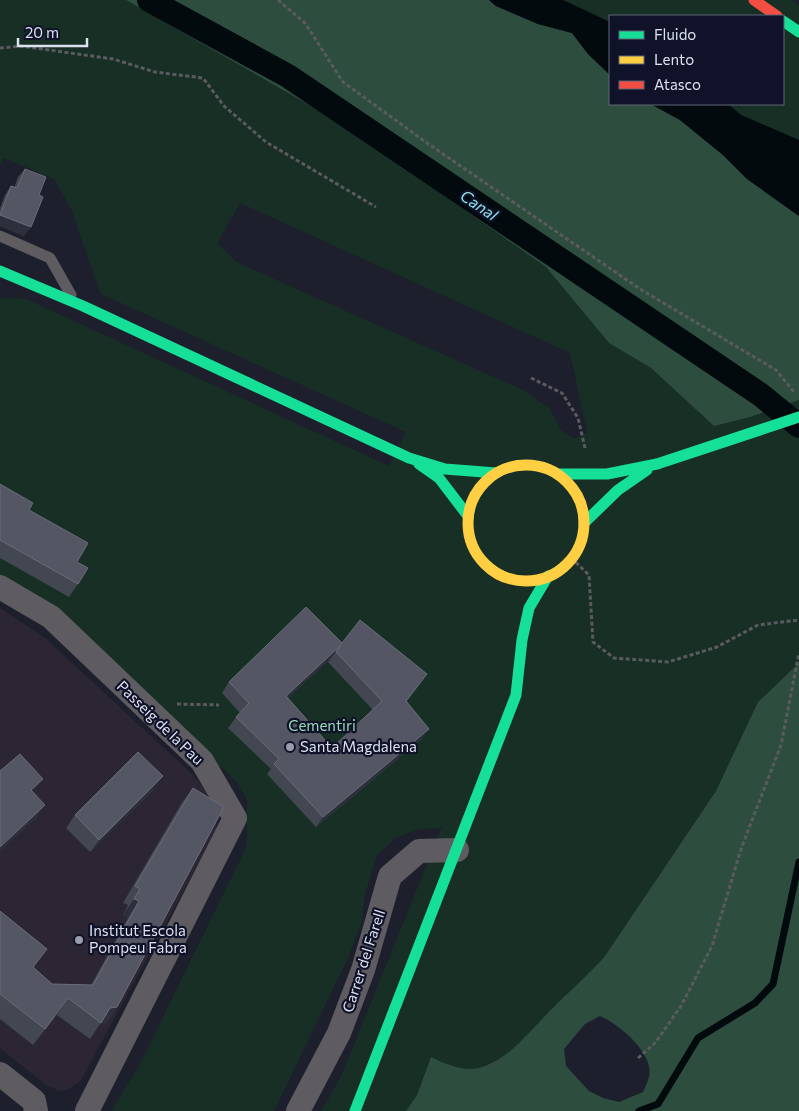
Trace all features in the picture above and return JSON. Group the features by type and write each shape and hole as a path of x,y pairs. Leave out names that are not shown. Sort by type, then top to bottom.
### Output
{"street":[{"path":"754,0 776,15"},
{"path":"784,22 799,32"},
{"path":"6,277 76,303 409,458 445,469 496,473"},
{"path":"557,474 607,474 657,464 799,418"},
{"path":"409,458 439,478 468,516"},
{"path":"584,523 618,490 657,464"},
{"path":"493,571 503,576 525,581 548,576 572,558 580,542 584,523 581,507 574,492 557,474 548,469 527,465 516,466 496,473 480,487 468,516 470,537 478,556 493,571 505,592"},
{"path":"355,1111 516,695 522,640 529,608 548,576"},
{"name":"Passeig de la Pau","path":"0,587 51,617 202,761 235,818 87,1111"},
{"path":"515,614 522,640"},
{"name":"Carrer del Farell","path":"298,1111 339,1033 363,970 390,876 419,851 457,850"},
{"path":"0,1074 34,1101 36,1111"}],"lane":[{"path":"0,236 50,258 76,303"}],"path":[{"path":"278,0 305,23 344,82 428,143 640,288 776,370 799,398"},
{"path":"0,48 21,46 113,59 155,72 203,78 224,106 266,142 376,207"},
{"path":"531,378 562,393 578,418 585,449 586,474"},
{"path":"572,558 589,575 593,642 614,658 668,662 717,647 758,625 799,620"},
{"path":"638,1058 655,1043 681,1006 712,946 741,850 781,745 799,653"},
{"path":"141,703 219,705"}],"shaded area":[{"path":"489,0 563,0 609,22 609,74 588,54 572,33 538,24 496,6"},
{"path":"653,105 729,105 741,115 799,140 799,216 747,179 723,155 680,120"},
{"name":"Institut Escola Pompeu Fabra","path":"0,608 45,638 190,772 213,798 217,817 216,831 81,1080 68,1090 60,1091 46,1085 0,1048"}],"green space":[{"path":"0,0 126,0 344,125 546,267 609,343 651,368 714,426 750,417 799,400 799,663 758,702 716,791 600,962 526,1037 493,1062 476,1069 469,1069 456,1067 431,1057 417,1095 406,1111 321,1111 341,1077 442,827 417,830 397,837 377,855 365,894 362,922 348,958 274,1111 111,1111 138,1068 247,846 247,799 236,781 60,615 0,580 0,298 26,299 389,466 406,432 101,294 71,209 54,179 4,158 0,164","holes":["240,203 570,353 587,433 574,439 561,430 549,408 523,390 236,262 217,243"]},
{"path":"126,0 489,0 496,6 538,24 572,33 588,54 609,74 609,105 652,105 680,120 723,155 747,179 799,216 799,400 750,417 714,426 651,368 609,343 546,267 344,125"},
{"path":"563,0 793,0 799,5 799,140 741,115 729,105 784,105 784,15 609,15 609,22"},
{"path":"799,663 799,1111 406,1111 417,1095 431,1057 456,1067 469,1069 476,1069 493,1063 512,1050 559,1001 593,970 605,956 716,791 758,702","holes":["600,1016 608,1020 634,1041 647,1059 649,1068 649,1079 643,1092 619,1102 603,1098 589,1091 566,1066 564,1049 585,1024"]}],"building":[{"path":"25,169 46,177 39,195 43,197 31,227 0,215 11,186 17,188"},
{"path":"0,484 33,503 29,510 88,543 77,562 88,568 78,584 0,540"},
{"name":"Cementiri","path":"306,607 342,643 360,620 427,674 406,701 429,729 323,817 274,764 279,759 236,717 249,703 229,682","holes":["341,645 336,652 382,701 332,748 286,696"]},
{"path":"138,752 163,776 99,840 75,815"},
{"path":"20,754 43,779 31,790 45,805 0,847 0,771"},
{"path":"193,788 224,807 117,1007 110,1008 101,1023 68,998 45,1029 0,994 0,911 47,949 33,967 52,984 93,985 139,901 134,899 140,889 135,886"}],"waterway":[{"name":"Canal","path":"149,0 288,76 761,395 799,426"},
{"path":"639,1111 658,1104 698,1038 755,1003 773,984 799,862"}],"traffic: fast":[{"path":"784,22 799,32"},
{"path":"0,271 83,306 409,458 445,469 496,473"},
{"path":"557,474 607,474 657,464 799,417"},
{"path":"419,464 439,478 468,516"},
{"path":"584,523 618,490 647,470"},
{"path":"355,1111 516,695 522,640 529,608 548,576"}],"traffic: slow":[{"path":"526,465 548,470 567,482 579,501 584,523 579,545 567,564 548,576 526,581 504,576 485,564 473,545 468,523 473,501 485,482 504,470 526,465"}],"traffic: jam":[{"path":"754,0 776,15"}],"place":[{"name":"Santa Magdalena","path":"290,747"},
{"name":"Institut Escola Pompeu Fabra","path":"79,940"}]}
